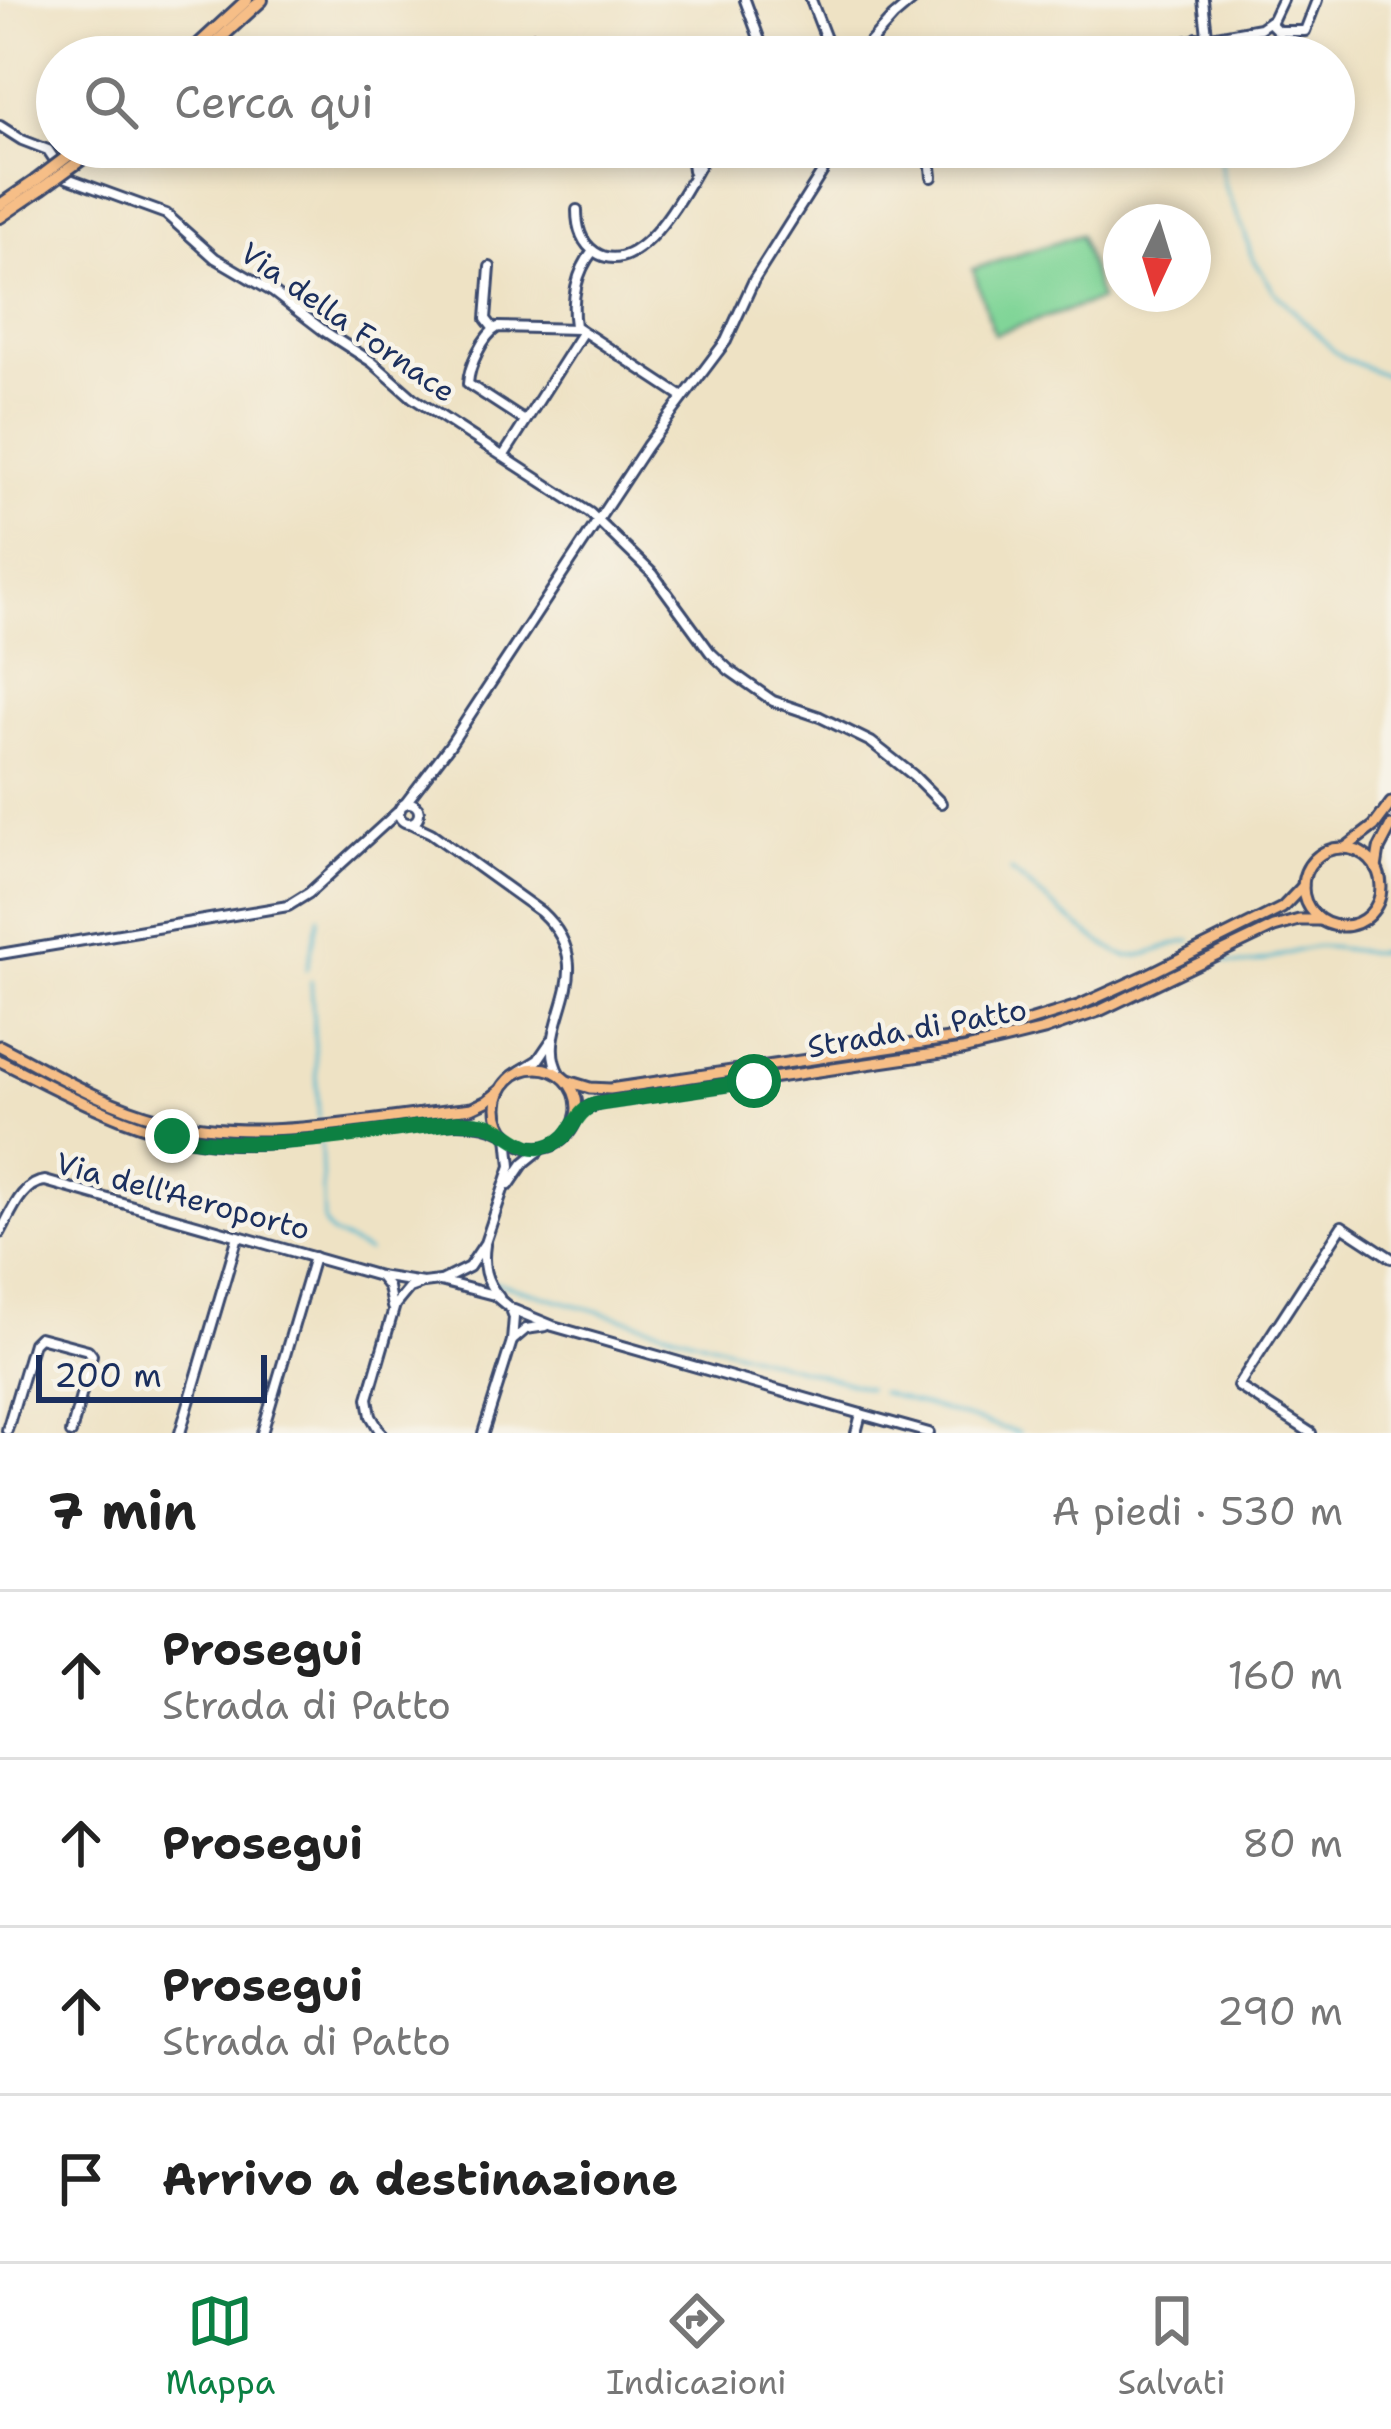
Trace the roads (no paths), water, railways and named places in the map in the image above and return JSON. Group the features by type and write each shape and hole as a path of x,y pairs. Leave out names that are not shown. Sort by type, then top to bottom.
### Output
{"highway":[{"path":"208,36 248,0"},
{"path":"223,36 262,0"},
{"path":"0,217 62,168"},
{"path":"0,205 38,185"}],"main road":[{"name":"Strada di Patto","path":"564,1078 590,1088 610,1089 962,1037 1078,1006 1282,908 1303,886 1316,858 1346,848 1374,826 1391,803"},
{"name":"Strada di Patto","path":"576,1117 601,1103 1004,1042 1099,1011 1274,926 1320,920 1349,926 1369,916 1380,896 1376,868 1391,826"},
{"path":"1346,848 1363,854 1376,868"},
{"path":"1303,886 1307,905 1320,920"},
{"path":"0,1046 138,1112 209,1129 293,1127 472,1108 488,1101 520,1071 537,1067 564,1078 577,1100 576,1117 567,1135 544,1148 525,1146 488,1125 458,1122 281,1142 193,1140 131,1123 0,1061"},
{"path":"501,1090 496,1109 507,1134"}],"street":[{"path":"745,0 758,36"},
{"path":"811,0 825,36"},
{"path":"876,36 913,0"},
{"path":"1202,0 1202,36 1260,28 1270,22 1282,0"},
{"path":"1270,22 1278,31 1305,31 1317,0"},
{"path":"0,126 36,144"},
{"path":"690,181 692,168"},
{"path":"578,210 580,233 593,251 618,257 661,227 698,168"},
{"path":"0,954 286,907 309,893 402,807 450,746 597,520 726,341 754,280 825,168"},
{"path":"931,168 932,177"},
{"name":"Via della Fornace","path":"67,178 166,214 215,258 273,292 372,362 413,398 597,520 653,574 710,652 729,670 773,701 871,742 940,803"},
{"path":"690,181 703,193"},
{"path":"593,251 578,276 573,318 580,331 682,398"},
{"path":"490,267 486,319 493,328"},
{"path":"493,328 580,331"},
{"path":"493,328 468,384 524,421"},
{"path":"504,455 580,331"},
{"path":"419,787 419,812"},
{"path":"402,807 412,804 430,833"},
{"path":"402,807 402,821 430,833 555,927 569,976 552,1055 564,1078"},
{"path":"410,823 419,812"},
{"path":"520,1071 538,1060 554,1035"},
{"path":"440,1281 469,1267 485,1243 511,1166 507,1134"},
{"path":"505,1191 524,1162 544,1148"},
{"name":"Via dell'Aeroporto","path":"0,1233 27,1187 45,1180 379,1276 440,1281 502,1299"},
{"path":"1311,1433 1238,1386 1342,1226 1391,1258"},
{"path":"180,1433 238,1236"},
{"path":"484,1433 515,1322 485,1273 485,1243"},
{"path":"262,1433 314,1257"},
{"path":"379,1276 390,1292 392,1314"},
{"path":"381,1433 368,1398 392,1314 403,1293 423,1282"},
{"path":"511,1309 553,1326 929,1433"},
{"path":"512,1341 532,1327 553,1326"},
{"path":"8,1430 39,1336 92,1355 71,1433"},
{"path":"856,1433 861,1414"}],"waterway":[{"path":"1221,168 1251,255 1274,291 1335,352 1391,378"},
{"path":"1011,871 1086,932 1126,956 1191,941"},
{"path":"307,969 319,916"},
{"path":"1223,960 1256,963 1315,947 1391,949"},
{"path":"311,981 319,1118"},
{"path":"321,1144 324,1223 332,1234 368,1252"},
{"path":"495,1282 868,1388"},
{"path":"880,1392 1019,1433"}]}
